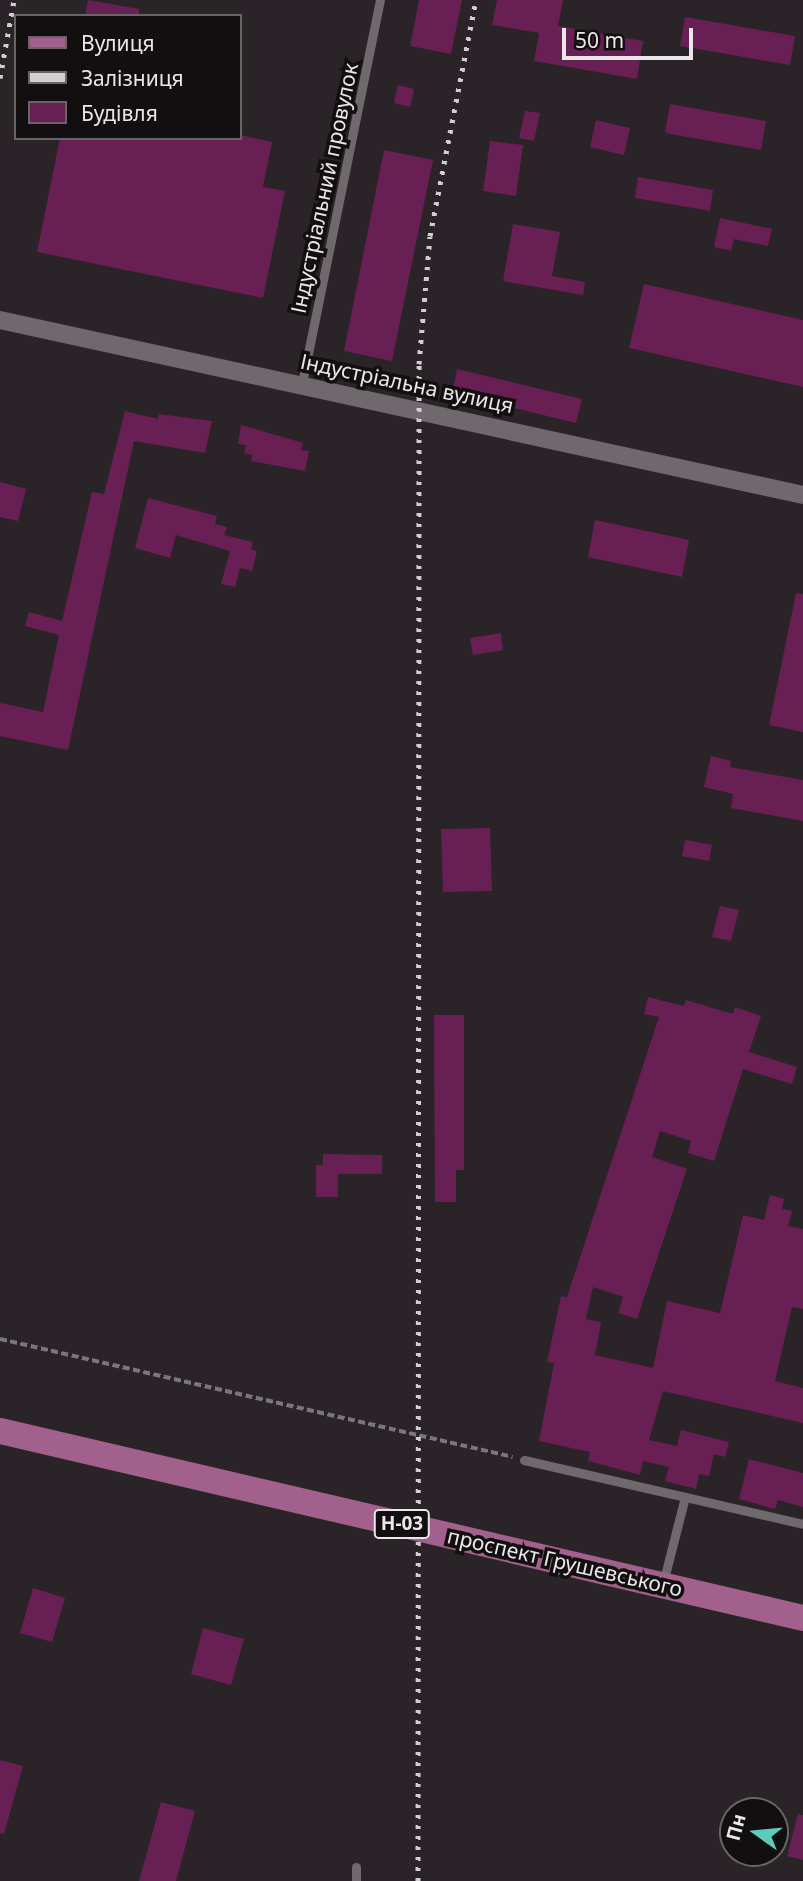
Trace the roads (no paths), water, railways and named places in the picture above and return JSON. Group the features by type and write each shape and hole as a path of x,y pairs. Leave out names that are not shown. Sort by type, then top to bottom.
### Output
{"main road":[{"name":"проспект Грушевського","path":"0,1431 803,1618"}],"street":[{"name":"Індустріальна вулиця","path":"0,320 302,383 803,495"}],"lane":[{"name":"Індустріальний провулок","path":"302,383 380,0"},
{"path":"524,1460 803,1524"},
{"path":"662,1585 685,1497"},
{"path":"356,1867 356,1881"}],"railway":[{"path":"0,78 14,0"},
{"path":"418,1881 419,364 430,236 476,0"}]}
